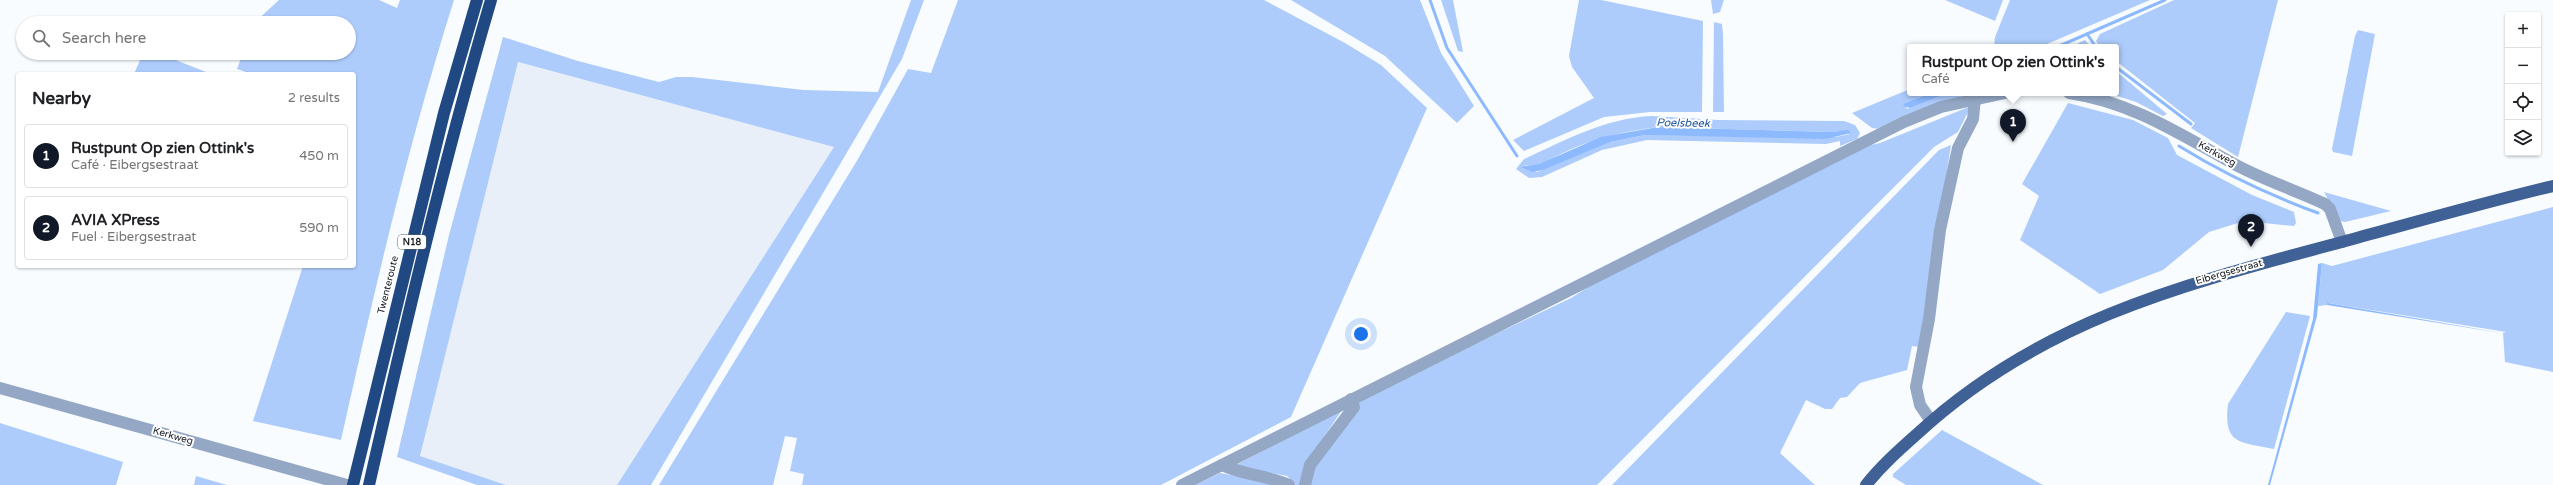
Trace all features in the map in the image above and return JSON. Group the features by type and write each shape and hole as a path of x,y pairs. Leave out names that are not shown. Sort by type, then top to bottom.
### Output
{"highway":[{"name":"Twenteroute","path":"353,485 440,128 476,0"},
{"name":"N18","path":"369,485 409,308 457,117 491,0"}],"main road":[{"name":"Eibergsestraat","path":"1866,485 1877,471 1931,421 2001,369 2085,323 2137,302 2196,282 2553,186"}],"street":[{"path":"1182,485 1904,122 1941,107 1987,96"},
{"name":"Kerkweg","path":"2083,96 2110,102 2146,115 2236,165 2325,204 2330,209 2342,242"},
{"path":"1931,421 1920,405 1916,387 1929,319 1940,230 1958,148 1973,119 1975,98"},
{"name":"Kerkweg","path":"0,388 347,485"},
{"path":"1305,485 1310,465 1354,407 1352,399"},
{"path":"1222,465 1232,470 1276,479 1289,485"}],"shaded area":[{"path":"279,0 379,0 397,8 400,0 454,0 437,54 407,164 379,274 341,440 253,421 302,268 356,268 356,72 246,72 237,69 240,60 356,60 356,16 262,16"},
{"path":"911,0 924,0 902,59 651,485 617,485 834,147 518,62 420,456 506,485 477,485 397,457 449,235 503,37 578,61 659,82 676,77 692,77 804,90 878,92"},
{"path":"958,0 1264,0 1345,43 1381,65 1427,108 1291,417 1161,485 802,485 804,474 790,471 797,438 785,436 773,485 659,485 858,159 908,69 931,73"},
{"path":"1291,0 1420,0 1441,53 1474,106 1457,123 1385,56"},
{"path":"1441,0 1453,0 1463,52 1458,51"},
{"path":"1579,0 1601,0 1703,21 1702,112 1650,112 1604,117 1524,151 1513,140 1594,98 1572,67 1569,56"},
{"path":"1711,0 1724,0 1720,12 1713,14"},
{"path":"1945,0 2003,0 1995,21"},
{"path":"2010,0 2150,0 2047,44 1994,44 1995,37"},
{"path":"2174,0 2278,0 2238,157 2191,128 2195,123 2119,63 2119,44 2098,44 2096,41 2100,34"},
{"path":"1714,22 1722,24 1724,112 1713,112"},
{"path":"2358,30 2375,34 2352,156 2333,152 2332,149 2355,36"},
{"path":"2085,40 2088,44 2076,44"},
{"path":"140,60 176,60 206,72 135,72"},
{"path":"517,62 834,147 617,485 506,485 420,456"},
{"path":"2119,74 2167,114 2163,116 2136,102 2117,96 2119,96"},
{"path":"1907,90 1907,96 1923,96 1905,103 1907,109 1941,96 1963,96 1880,129 1872,128 1852,113"},
{"path":"1923,96 1941,96 1910,108 1903,106 1905,103"},
{"path":"2068,103 2133,120 2168,138 2177,155 2252,195 2294,212 2296,223 2294,226 2254,222 2238,223 2209,232 2163,270 2100,294 2020,240 2039,196 2022,184"},
{"path":"1971,106 1958,132 1934,147 1597,485 1309,485 1314,469 1355,403 1368,395 1571,298 1603,278 1858,148 1880,143"},
{"path":"1652,116 1718,120 1844,121 1855,125 1860,133 1857,139 1840,146 1840,141 1826,144 1647,140 1602,150 1542,177 1529,178 1516,169 1524,159 1586,131 1602,125","holes":["1658,127 1831,132 1843,131 1850,134 1836,137 1645,135 1611,142 1537,172 1524,165 1529,166 1540,164 1576,147 1599,139 1622,133"]},
{"path":"1658,127 1831,132 1848,130 1851,133 1826,139 1645,135 1611,142 1543,170 1532,172 1521,167 1539,164 1601,137"},
{"path":"1951,145 1920,347 1912,346 1907,370 1860,383 1847,397 1840,398 1832,409 1825,409 1806,400 1780,453 1815,485 1612,485 1939,150"},
{"path":"2324,192 2391,211 2345,222 2340,221"},
{"path":"2553,207 2553,372 2505,362 2503,333 2506,332 2328,303 2327,291 2327,305 2318,306 2322,263 2332,266"},
{"path":"2322,263 2317,316 2270,485 2268,485 2313,319 2318,264"},
{"path":"2328,289 2328,303 2507,334 2327,305"},
{"path":"2286,312 2310,316 2274,449 2252,445 2236,439 2231,434 2228,427 2228,404"},
{"path":"1342,410 1305,465 1299,485 1296,485 1287,476 1234,466"},
{"path":"0,423 123,462 116,485 0,485"},
{"path":"1942,430 2043,485 1906,485 1893,477 1893,474"},
{"path":"1220,473 1276,483 1280,485 1195,485"},
{"path":"196,476 227,485 194,485"}],"waterway":[{"name":"Poelsbeek","path":"1430,0 1447,48 1517,156"},
{"name":"Poelsbeek","path":"2064,44 2165,0"},
{"path":"2087,34 2094,44"},
{"path":"2119,69 2191,124"},
{"path":"2179,146 2213,166 2247,183 2318,213"}],"place":[{"name":"Rustpunt Op zien Ottink's","path":"2013,142"},
{"name":"AVIA XPress","path":"2251,247"}]}
